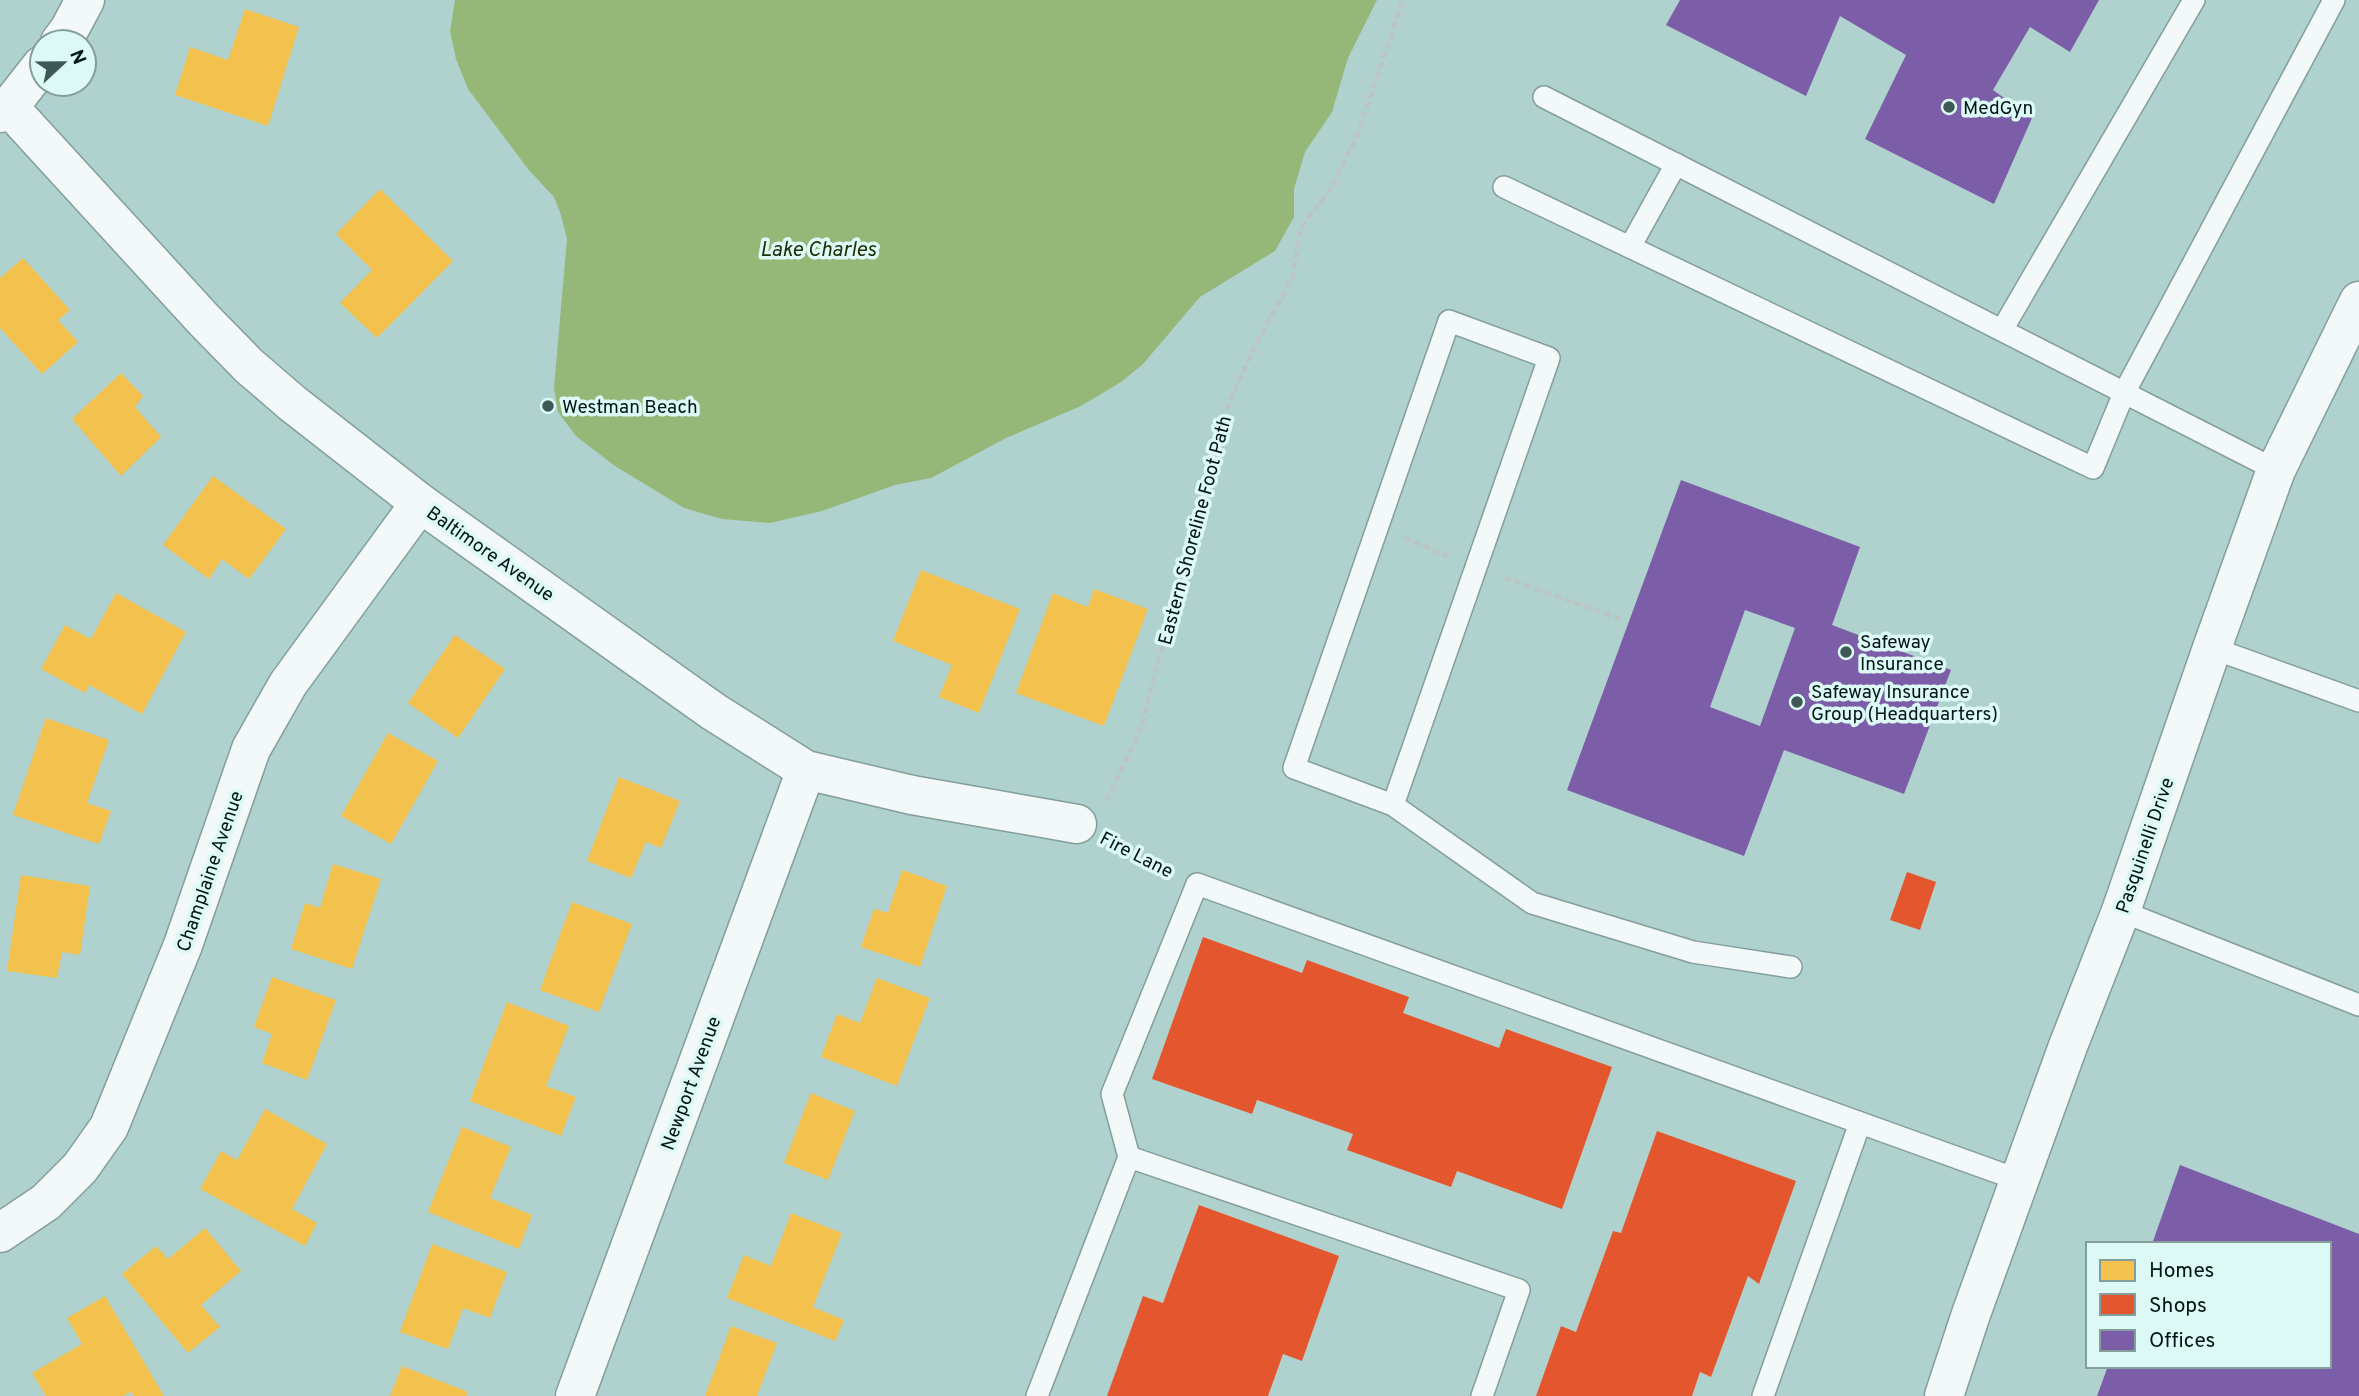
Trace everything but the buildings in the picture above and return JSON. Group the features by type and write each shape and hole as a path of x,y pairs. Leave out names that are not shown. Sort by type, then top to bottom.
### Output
{"street":[{"path":"70,28 85,0"},
{"path":"4,110 28,82"},
{"name":"Baltimore Avenue","path":"4,110 249,366 292,403 420,503 714,712 806,770 912,795 1077,824"},
{"name":"Pasquinelli Drive","path":"1944,1396 2019,1180 2121,911 2276,470 2359,301"},
{"name":"Champlaine Avenue","path":"0,1233 46,1202 80,1168 109,1127 183,945 251,749 288,684 420,503"},
{"name":"Newport Avenue","path":"575,1396 806,770"}],"lane":[{"path":"2002,330 2194,0"},
{"path":"1504,187 2093,468 2124,393 2334,0"},
{"path":"1544,97 2276,470"},
{"path":"1630,247 1676,164"},
{"path":"1393,805 1549,358 1450,321 1294,768 1393,805 1532,903 1693,953 1791,967"},
{"path":"2212,648 2359,701"},
{"path":"1037,1396 1129,1157 1112,1094 1197,884 2019,1180"},
{"path":"2121,911 2359,1005"},
{"path":"1763,1396 1860,1123"},
{"path":"1129,1157 1519,1290 1482,1396"}],"path":[{"name":"Eastern Shoreline Foot Path","path":"1077,824 1106,802 1142,726 1159,657 1181,589 1192,524 1219,425 1254,348 1292,279 1301,228 1331,188 1359,131 1403,0"},
{"name":"Fire Lane","path":"1077,824 1197,884"}],"water":[{"name":"Lake Charles","path":"455,0 1377,0 1348,58 1332,112 1305,152 1294,189 1294,217 1275,251 1200,297 1143,364 1121,382 1081,406 1006,438 931,478 895,485 822,511 770,523 722,519 684,508 615,466 576,436 558,412 554,388 567,239 561,215 554,197 528,169 468,89 456,59 450,31"}],"place":[{"name":"MedGyn","path":"1949,107"},
{"name":"Westman Beach","path":"548,406"},
{"name":"Safeway Insurance","path":"1846,652"},
{"name":"Safeway Insurance Group (Headquarters)","path":"1797,702"}]}
